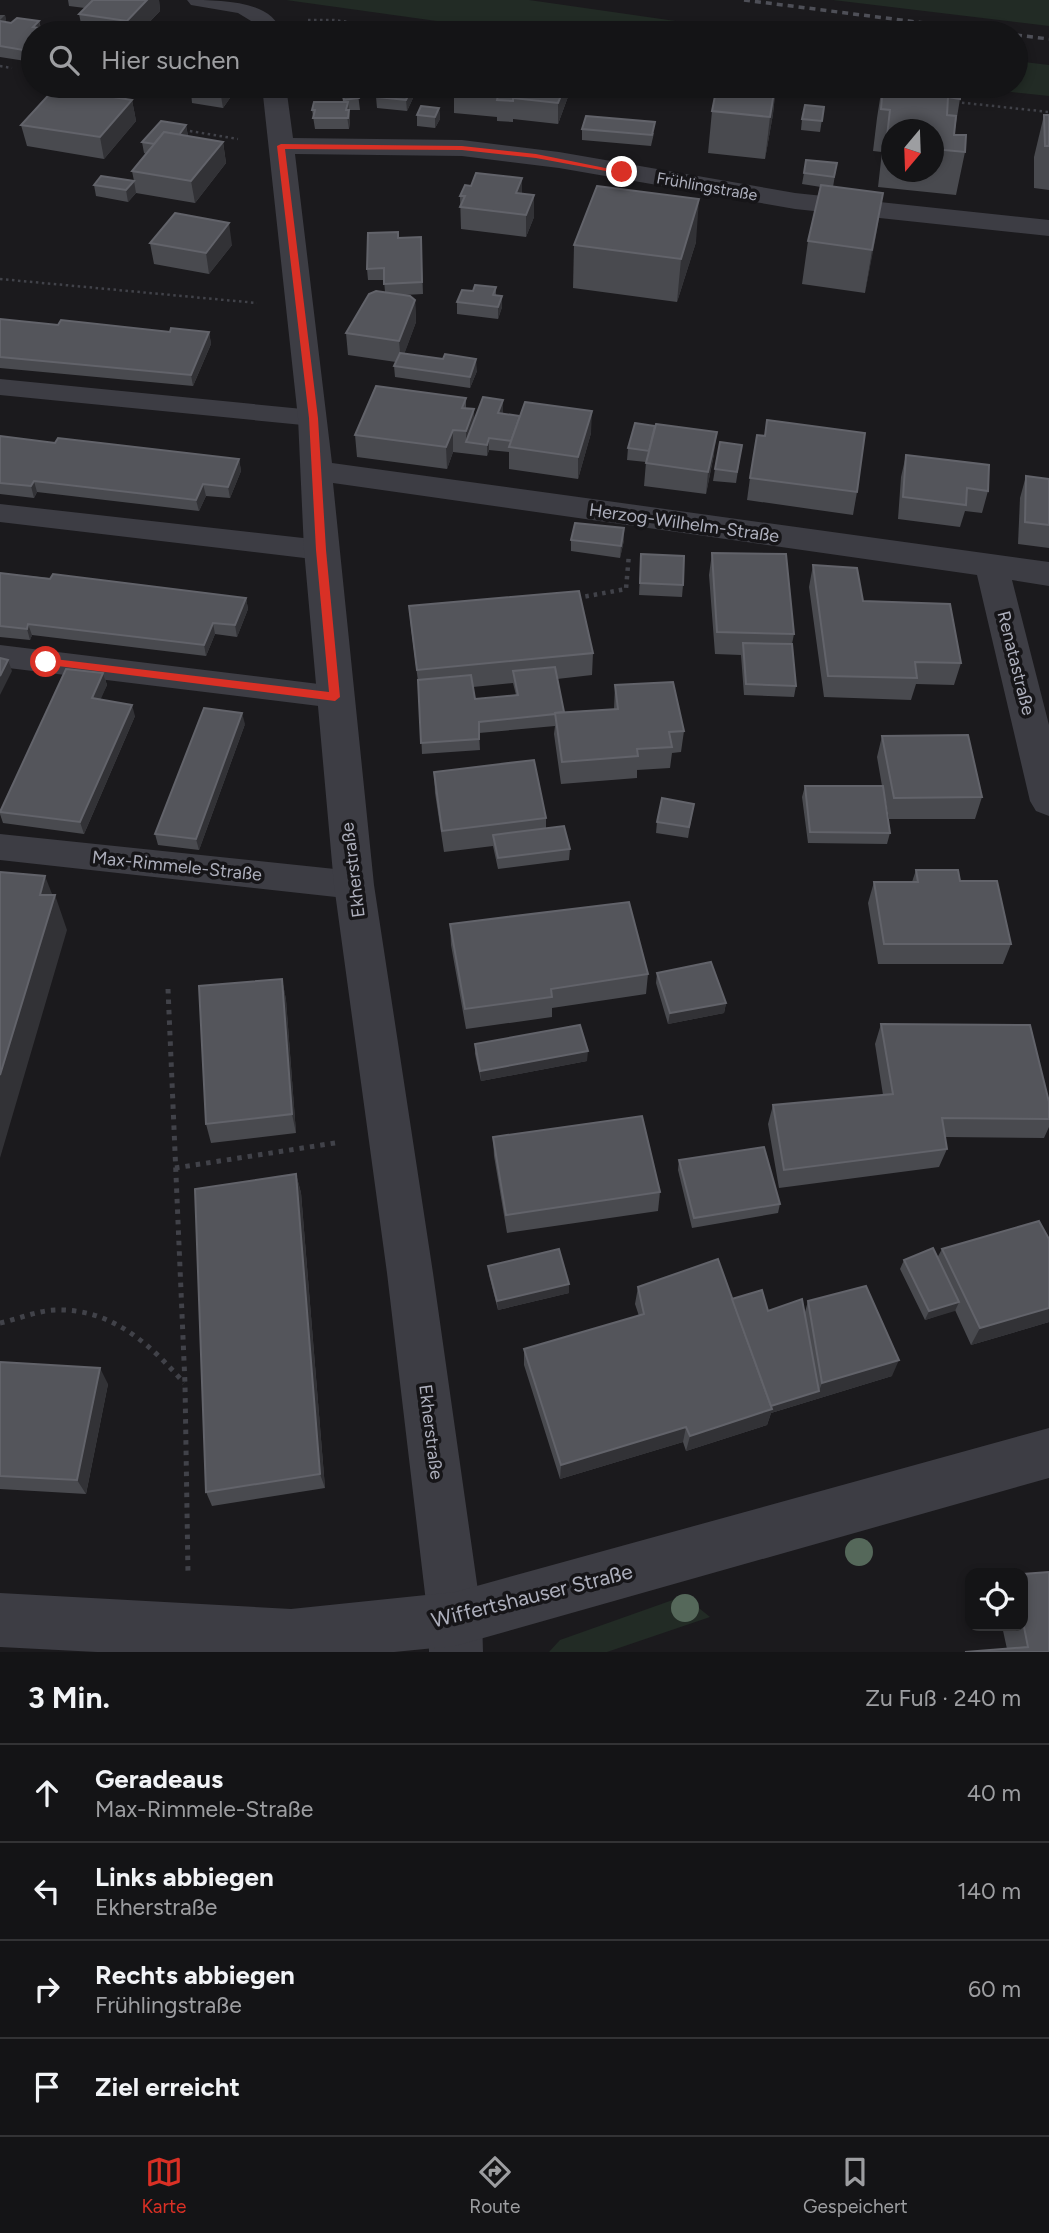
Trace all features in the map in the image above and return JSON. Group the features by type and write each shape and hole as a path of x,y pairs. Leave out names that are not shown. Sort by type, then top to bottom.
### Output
{"street":[{"path":"199,0 245,7 261,21"},
{"name":"Ekherstraße","path":"275,98 313,418 321,550 354,885 390,1134 455,1636"},
{"name":"Frühlingstraße","path":"281,146 462,148 559,160 795,201 1049,229"},
{"name":"Herzog-Wilhelm-Straße","path":"318,471 1049,574"},
{"name":"Renatastraße","path":"992,566 1049,801"},
{"name":"Wiffertshauser Straße","path":"0,1620 291,1636 455,1636 1049,1453"}],"lane":[{"path":"0,387 313,418"},
{"path":"0,513 321,550"},
{"path":"0,656 335,697"},
{"name":"Max-Rimmele-Straße","path":"0,847 354,885"}],"path":[{"path":"0,66 12,68"},
{"path":"953,101 1049,112"},
{"path":"173,128 281,146"},
{"path":"0,279 300,307"},
{"path":"566,600 626,589 633,516"},
{"path":"168,989 184,1384 190,1631"},
{"path":"176,1168 390,1134"},
{"path":"0,1323 58,1310 85,1313 113,1322 155,1348 184,1384"}],"shaded area":[{"path":"286,0 529,0 675,21 436,21"},
{"path":"833,0 1049,0 1049,26 1028,23 1028,21 1007,21"},
{"path":"1028,62 1049,65 1049,96 1028,94"},
{"path":"684,1596 710,1617 607,1652 549,1652 560,1640"}],"building":[{"path":"93,0 147,0 127,21 79,14"},
{"path":"17,18 39,21 21,21 21,50 0,46 0,21 11,23"},
{"path":"46,98 132,100 100,137 21,125"},
{"path":"498,98 513,98 513,101"},
{"path":"513,98 560,98 558,103"},
{"path":"715,98 773,98 770,117 712,111"},
{"path":"882,98 948,98 947,115 956,116 954,135 966,135 965,152 944,150 944,119 889,119 890,110 881,109"},
{"path":"314,102 348,102 348,118 313,118"},
{"path":"805,105 824,107 822,121 802,119"},
{"path":"421,106 439,108 435,117 417,115"},
{"path":"1044,115 1049,115 1049,146 1045,146"},
{"path":"586,116 655,122 652,135 582,129"},
{"path":"161,121 186,125 179,135 164,132 154,144 142,142"},
{"path":"164,132 223,142 191,181 132,171"},
{"path":"806,160 837,163 834,177 804,173"},
{"path":"476,173 522,178 516,193 534,195 526,215 460,207 465,196 460,196 465,185 471,186"},
{"path":"101,176 134,181 126,190 94,185"},
{"path":"821,185 883,193 872,250 808,241"},
{"path":"597,186 699,199 681,259 574,245"},
{"path":"175,213 229,223 206,253 150,243"},
{"path":"398,232 398,238 421,237 422,282 384,284 384,268 367,269 368,233"},
{"path":"475,285 496,287 493,295 502,296 498,307 457,302 462,290 473,291"},
{"path":"376,291 410,296 415,300 399,341 346,333 369,294"},
{"path":"0,319 58,325 61,320 170,332 171,328 209,332 191,375 0,357"},
{"path":"400,353 443,359 445,354 476,359 470,377 394,366"},
{"path":"376,386 466,398 462,408 474,409 466,431 453,430 446,447 355,435"},
{"path":"483,397 503,400 498,413 520,416 511,441 489,438 487,445 466,442"},
{"path":"525,402 592,411 578,457 509,447"},
{"path":"767,420 865,433 857,492 750,478 757,435 765,436"},
{"path":"635,423 655,426 649,451 628,448"},
{"path":"656,424 717,432 708,472 646,463"},
{"path":"0,436 55,443 58,438 239,459 228,487 203,484 196,500 34,481 31,486 0,483"},
{"path":"720,442 742,445 737,472 715,469"},
{"path":"906,455 989,465 988,491 967,488 966,505 903,497"},
{"path":"1026,476 1049,479 1049,525 1025,522"},
{"path":"575,523 624,528 621,546 571,540"},
{"path":"712,553 786,554 794,634 717,632"},
{"path":"641,554 684,556 683,585 640,583"},
{"path":"813,565 857,568 863,601 950,604 961,663 915,662 917,678 828,676"},
{"path":"0,573 50,579 53,574 246,598 235,625 213,623 204,645 28,624 27,629 0,626"},
{"path":"579,591 593,653 417,670 409,606"},
{"path":"743,643 792,644 796,686 746,684"},
{"path":"0,658 8,660 0,676"},
{"path":"555,667 564,712 479,722 479,739 421,743 418,680 471,675 475,699 518,695 513,671"},
{"path":"66,669 103,673 92,698 132,705 80,822 0,812"},
{"path":"673,682 684,731 669,732 672,747 637,749 638,756 562,762 555,713 618,709 615,685"},
{"path":"204,708 242,713 196,839 155,834"},
{"path":"968,735 982,797 894,798 882,736"},
{"path":"534,760 546,818 442,831 434,772"},
{"path":"805,786 883,786 890,833 810,832"},
{"path":"662,798 694,804 689,827 657,822"},
{"path":"564,826 570,849 498,858 493,835"},
{"path":"916,870 958,870 960,881 997,881 1011,944 884,944 874,882 918,882"},
{"path":"0,872 45,876 40,895 55,895 0,1075"},
{"path":"629,902 648,974 551,989 552,997 465,1009 450,924"},
{"path":"711,962 726,1003 670,1013 657,973"},
{"path":"282,979 292,1114 206,1124 199,986"},
{"path":"881,1024 1030,1025 1049,1102 1049,1119 942,1118 947,1149 784,1170 773,1105 893,1094"},
{"path":"580,1025 588,1051 480,1071 475,1044"},
{"path":"642,1116 660,1192 506,1215 493,1137"},
{"path":"764,1147 780,1204 694,1218 679,1160"},
{"path":"296,1174 320,1474 206,1492 195,1189"},
{"path":"1039,1221 1049,1239 1049,1308 980,1328 942,1249"},
{"path":"933,1248 959,1302 929,1311 904,1260"},
{"path":"559,1249 569,1284 497,1301 488,1266"},
{"path":"718,1259 772,1409 690,1436 686,1427 561,1465 524,1349 644,1314 638,1287"},
{"path":"866,1286 899,1360 822,1383 808,1301"},
{"path":"762,1290 768,1311 802,1299 819,1391 771,1406 732,1299"},
{"path":"0,1362 100,1368 77,1480 0,1476"},
{"path":"1049,1572 1049,1652 965,1652 1028,1647 1025,1631 1028,1631 1028,1574"}],"railway":[{"path":"744,0 909,21"},
{"path":"1028,36 1049,39"}],"route":[{"path":"46,662 335,697 321,550 313,418 281,146 462,148 536,156 622,172"}]}
